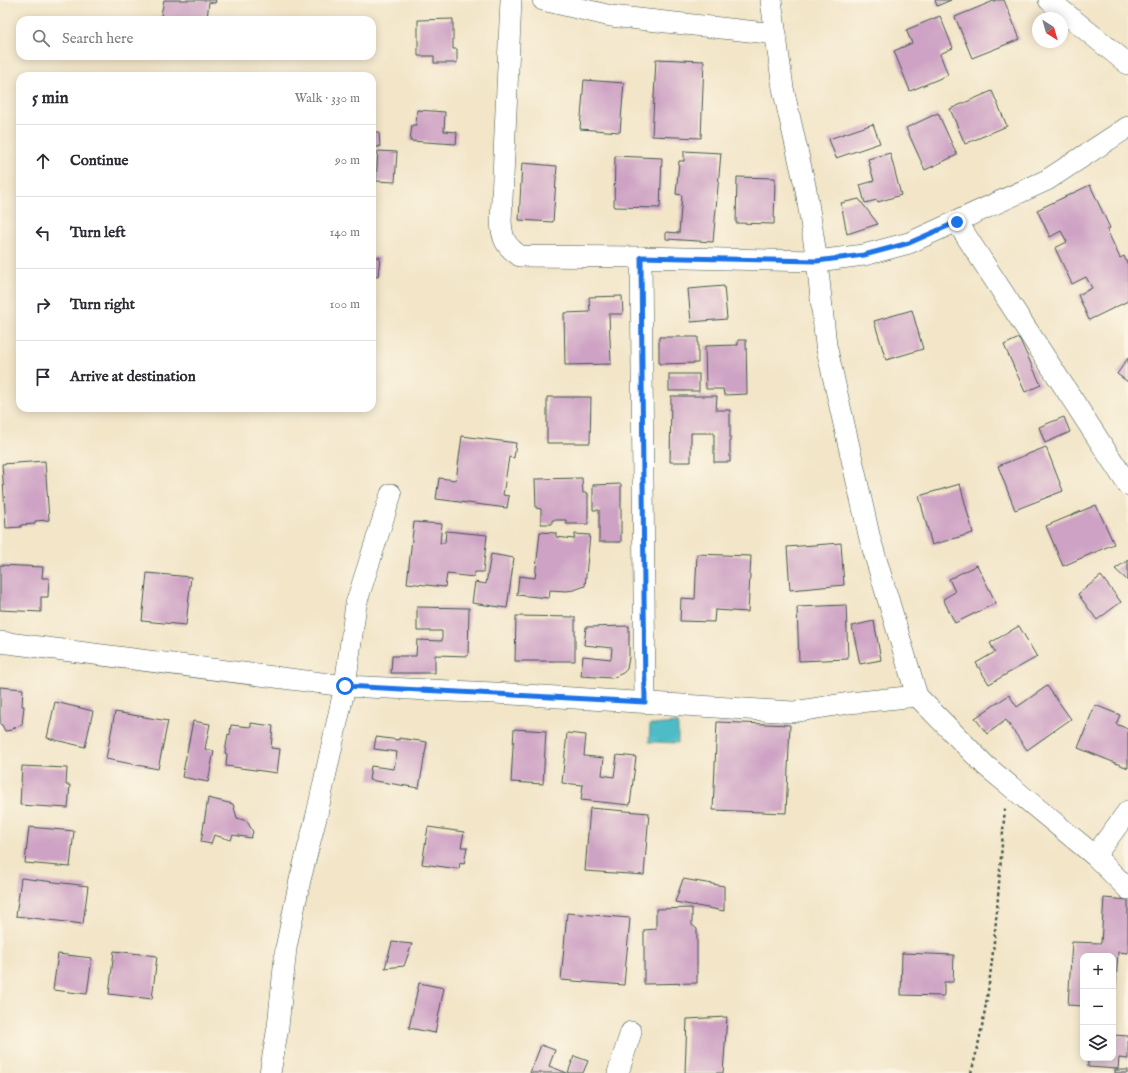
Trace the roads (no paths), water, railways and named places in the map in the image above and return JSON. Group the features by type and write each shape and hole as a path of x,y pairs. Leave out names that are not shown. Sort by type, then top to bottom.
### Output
{"street":[{"path":"511,0 501,221 502,235 510,249 520,256 817,261 864,255 909,243 1047,180 1128,127"},
{"path":"543,0 611,16 776,34"},
{"path":"771,0 784,88 806,190 817,261 826,345 870,539 917,696 986,766 1095,856 1128,889"},
{"path":"1049,0 1128,64"},
{"path":"957,222 1128,485"},
{"path":"641,257 645,702"},
{"path":"270,1073 278,1027 286,948 300,880 317,814 345,686 356,604 391,494"},
{"path":"0,642 345,686 645,702 793,712 848,703 917,696"},
{"path":"1095,856 1128,811"},
{"path":"618,1073 632,1032"}],"water":[{"path":"678,723 678,743 649,742 650,725"}]}
